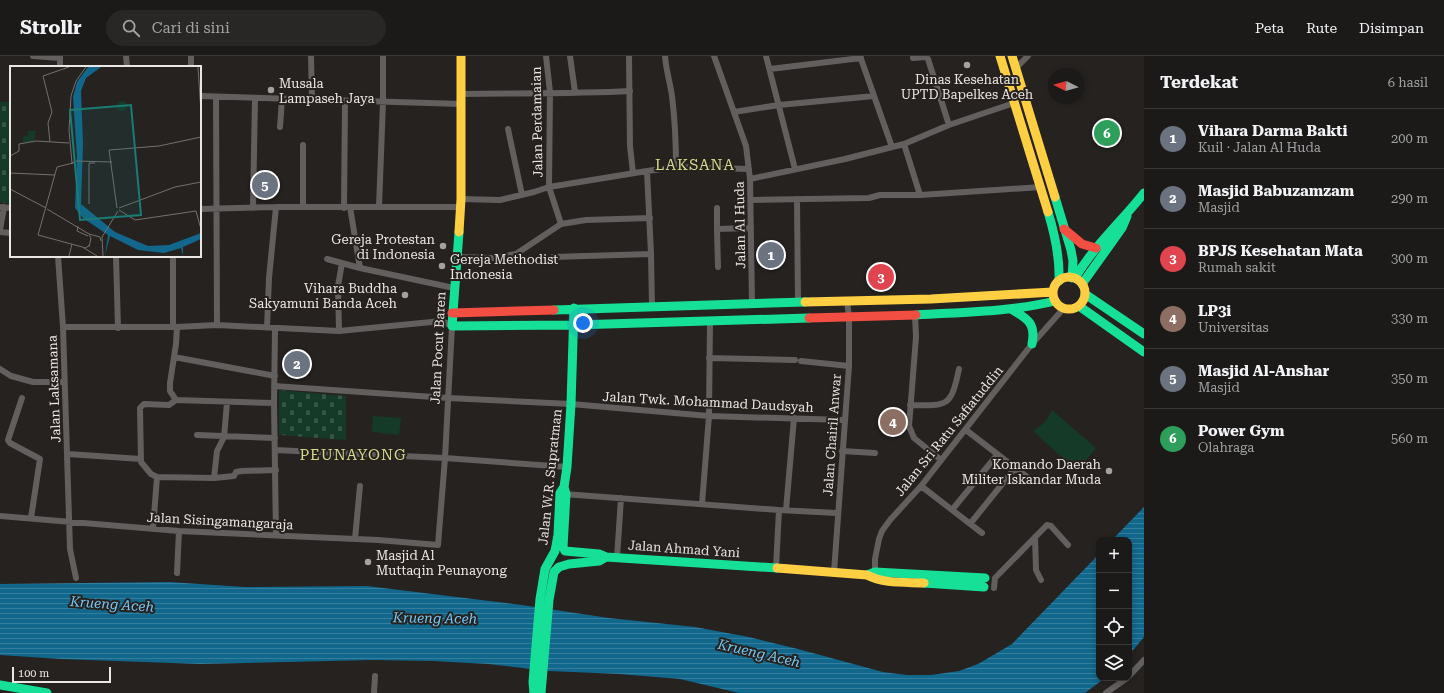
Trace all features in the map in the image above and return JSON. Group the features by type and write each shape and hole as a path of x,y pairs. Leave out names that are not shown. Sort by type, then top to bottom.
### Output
{"main road":[{"name":"Jalan Pocut Baren","path":"452,326 461,203 461,56"},
{"path":"1000,56 1058,247 1060,263 1059,281"},
{"path":"1012,56 1064,229 1077,280 1085,294 1144,334"},
{"path":"1077,280 1084,263 1144,193"},
{"path":"1077,280 1122,228 1128,213"},
{"path":"1064,229 1083,245 1089,248 1096,248"},
{"path":"1077,280 1065,278 1059,281 1053,292 1055,301 1064,308 1072,309 1079,306 1085,294"},
{"path":"452,313 574,308 903,300 1053,292"},
{"path":"452,326 574,325 915,315 1011,309 1055,301"},
{"path":"1079,306 1144,352"},
{"name":"Jalan W.R. Supratman","path":"534,693 537,682 545,599 545,569 555,551 567,467 571,404 574,308"},
{"path":"1011,309 1024,316 1031,323 1034,328 1032,344"},
{"name":"Jalan Ahmad Yani","path":"563,491 564,550 599,554 606,558 873,575 885,581 960,581"},
{"path":"545,599 552,575 559,567 575,562 599,561 606,558"},
{"path":"960,581 985,578"},
{"path":"960,581 984,587"},
{"path":"537,682 540,693"},
{"path":"0,685 47,693"}],"street":[{"path":"33,56 60,57"},
{"path":"126,56 127,66"},
{"path":"311,56 312,100"},
{"path":"379,207 383,102 383,56"},
{"name":"Jalan Perdamaian","path":"546,56 550,92 549,187 561,224"},
{"path":"570,56 575,92"},
{"path":"629,56 630,146 633,173"},
{"path":"665,56 674,116 676,167"},
{"name":"Jalan Al Huda","path":"714,56 746,146 751,200 752,304"},
{"path":"766,56 795,169"},
{"path":"1016,68 1028,56"},
{"path":"770,69 861,57 892,147"},
{"path":"913,58 926,57 928,59 948,125"},
{"path":"462,94 630,91"},
{"path":"201,96 346,102 462,104"},
{"path":"734,112 779,105 874,96"},
{"path":"216,97 217,325"},
{"path":"253,208 255,98"},
{"path":"280,127 282,99"},
{"path":"346,102 347,207 360,268"},
{"path":"750,179 904,144 948,125 1014,103"},
{"path":"508,129 522,195"},
{"path":"904,144 920,195"},
{"path":"303,145 303,207"},
{"path":"201,209 379,207 461,203 500,200 549,187 676,167 749,169"},
{"path":"647,171 650,218 652,306"},
{"path":"751,200 870,198 880,196 920,195 1041,187"},
{"path":"797,199 798,303"},
{"path":"5,207 0,231 10,234"},
{"path":"267,328 269,278 276,207"},
{"path":"717,208 718,267"},
{"path":"458,257 493,258 516,254 561,224 577,221 650,218"},
{"path":"717,229 751,228"},
{"path":"554,257 651,254"},
{"name":"Jalan Laksamana","path":"58,257 63,327 70,549 76,578"},
{"path":"116,257 118,328"},
{"path":"173,257 175,326 174,357 171,369 170,391 176,400"},
{"path":"327,259 360,268 454,288"},
{"path":"339,331 338,286 342,263"},
{"name":"Jalan Chairil Anwar","path":"834,572 837,513 849,366 849,317 847,301"},
{"name":"Jalan Sri Ratu Safiatuddin","path":"873,575 879,538 882,531 942,460 1032,344 1064,308"},
{"path":"442,321 452,313"},
{"path":"915,315 916,337 909,426 912,435 942,460"},
{"path":"702,504 709,416 710,320"},
{"path":"63,327 118,328 217,325 339,331 442,321 452,326"},
{"name":"Jalan Pocut Baren","path":"438,545 445,458 452,326"},
{"path":"275,328 274,403 276,535"},
{"path":"174,357 275,376"},
{"path":"709,358 798,361 849,366"},
{"path":"910,405 938,406 943,404 949,399 955,388 959,368"},
{"path":"0,369 11,376 33,382 64,382"},
{"name":"Jalan Twk. Mohammad Daudsyah","path":"274,386 448,398 571,404 709,416 844,420"},
{"path":"22,398 8,440 10,443 40,459 31,518"},
{"path":"274,403 176,400 169,406 144,404 141,407 141,459 144,467 151,474 157,477 214,478 234,476 236,472 242,470 276,470"},
{"path":"214,478 217,451 224,437 227,402"},
{"path":"786,510 794,418"},
{"path":"966,430 1031,480"},
{"path":"197,435 275,438"},
{"path":"275,450 445,458 567,467"},
{"path":"842,451 875,453"},
{"path":"68,454 141,459"},
{"path":"952,510 997,455"},
{"path":"970,524 1015,468"},
{"path":"153,529 157,477"},
{"path":"355,539 360,486"},
{"path":"921,486 982,533"},
{"path":"563,491 621,498 837,513"},
{"path":"617,558 621,498"},
{"path":"776,568 779,510"},
{"name":"Jalan Sisingamangaraja","path":"0,516 179,531 355,539 438,545"},
{"path":"994,588 995,578 1047,525 1049,525 1068,545"},
{"path":"177,573 179,531"},
{"path":"1034,537 1036,570 1041,580"},
{"path":"1132,673 1144,660"},
{"path":"374,693 375,676"},
{"path":"1106,693 1122,681"}],"green space":[{"path":"0,102 10,102 10,204 0,202"},
{"path":"279,390 346,396 346,440 279,435"},
{"path":"1052,410 1096,448 1078,470 1033,431 1045,422"},
{"path":"373,416 401,418 399,435 372,432"}],"water":[{"path":"1144,507 1144,637 1132,651 1132,537 1115,537"},
{"name":"Krueng Aceh","path":"1096,557 1096,681 1101,681 1085,693 739,693 680,679 619,674 549,671 488,664 433,661 372,660 200,664 61,659 0,655 0,584 169,582 245,587 367,586 522,605 609,618 695,627 749,637 883,672 907,675 931,675 959,671 978,664 1012,644"}],"traffic: fast":[{"path":"1075,278 1082,266 1099,245 1144,193"},
{"path":"1055,197 1071,250 1073,261 1072,278"},
{"path":"1048,212 1053,229 1059,263 1059,281"},
{"path":"1082,284 1122,228 1127,216"},
{"path":"459,232 452,326 574,325 809,318"},
{"path":"1085,294 1144,334"},
{"path":"916,315 1003,309 1038,305 1055,301"},
{"path":"554,310 805,302"},
{"path":"1079,306 1144,352"},
{"path":"534,693 533,682 540,599 545,569 555,551 558,535 560,493 564,487 567,467 571,404 574,308"},
{"path":"1011,309 1026,319 1032,326 1032,344"},
{"path":"564,487 566,494 563,547 565,551 599,554 606,557 777,568"},
{"path":"541,693 549,600 554,572 559,567 569,564 599,561 606,557"},
{"path":"867,575 875,572 985,578"},
{"path":"924,583 984,587"},
{"path":"0,685 47,693"}],"traffic: slow":[{"path":"459,232 461,199 461,56"},
{"path":"1000,56 1048,212"},
{"path":"1012,56 1055,197"},
{"path":"1069,277 1075,278 1082,284 1085,293 1084,299 1078,306 1069,309 1063,308 1056,302 1053,293 1054,287 1060,280 1069,277"},
{"path":"805,302 931,299 1053,292"},
{"path":"777,568 867,575 887,581 924,583"}],"traffic: jam":[{"path":"1064,229 1082,244 1096,248"},
{"path":"452,313 554,310"},
{"path":"809,318 916,315"}],"place":[{"name":"Dinas Kesehatan UPTD Bapelkes Aceh","path":"967,65"},
{"name":"Musala Lampaseh Jaya","path":"271,90"},
{"name":"Power Gym","path":"1107,133"},
{"name":"Masjid Al-Anshar","path":"265,185"},
{"name":"Gereja Protestan di Indonesia","path":"443,246"},
{"name":"Vihara Darma Bakti","path":"771,255"},
{"name":"Gereja Methodist Indonesia","path":"442,266"},
{"name":"BPJS Kesehatan Mata","path":"881,277"},
{"name":"Vihara Buddha Sakyamuni Banda Aceh","path":"405,295"},
{"name":"Masjid Babuzamzam","path":"297,364"},
{"name":"LP3i","path":"893,422"},
{"name":"Komando Daerah Militer Iskandar Muda","path":"1109,471"},
{"name":"Masjid Al Muttaqin Peunayong","path":"368,562"}],"district":[{"name":"LAKSANA","path":"695,165"},
{"name":"PEUNAYONG","path":"353,455"}]}
